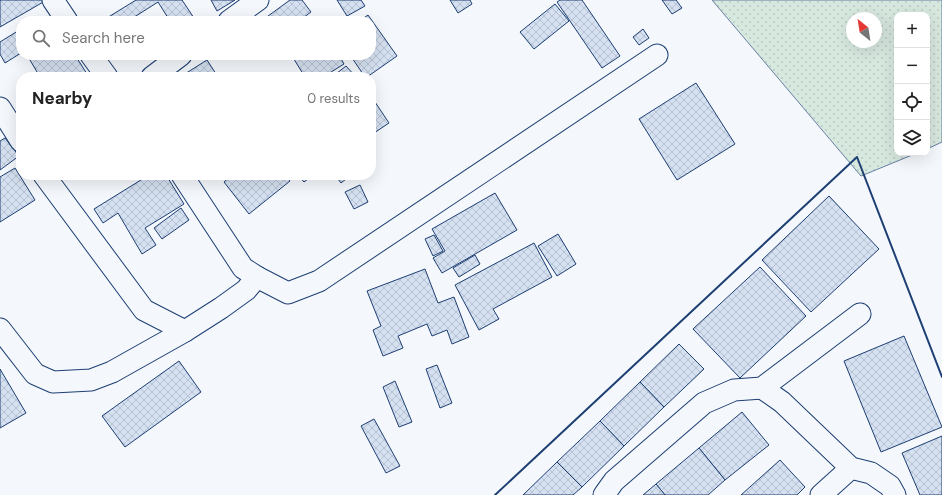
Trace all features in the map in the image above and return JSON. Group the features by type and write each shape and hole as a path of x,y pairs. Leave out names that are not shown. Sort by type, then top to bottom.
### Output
{"street":[{"path":"53,0 64,16"},
{"path":"236,16 258,0"},
{"path":"185,180 243,268 288,293 319,281 657,55"},
{"path":"95,60 103,72"},
{"path":"159,72 174,60"},
{"path":"0,108 16,132"},
{"path":"48,180 144,310 185,331"},
{"path":"0,329 35,374 53,382 91,380 112,372 185,331 246,290 257,277"},
{"path":"604,495 614,481 704,403 734,390 762,388 860,314"},
{"path":"762,388 782,402 851,468 871,473 890,486 895,495"},
{"path":"821,495 851,468"}],"shaded area":[{"path":"712,0 942,0 942,142 930,148 930,12 894,12 894,156 910,156 861,176"}],"building":[{"path":"0,0 45,1 19,16 16,16 16,18 0,27"},
{"path":"136,0 182,0 193,16 167,16 158,2 136,16 110,16"},
{"path":"211,0 235,0 217,11"},
{"path":"290,0 302,0 311,12 306,16 268,16"},
{"path":"337,0 361,0 365,6 347,16"},
{"path":"450,0 470,0 472,4 458,13"},
{"path":"560,0 582,0 620,56 602,68 557,2"},
{"path":"662,0 676,0 682,8 672,14"},
{"path":"555,4 569,21 534,49 520,32"},
{"path":"376,26 397,56 374,72 362,72 353,60 376,60"},
{"path":"643,29 649,38 639,45 633,37"},
{"path":"16,32 16,56 5,63 0,54 0,42"},
{"path":"30,60 78,60 86,72 37,72"},
{"path":"207,60 215,72 188,72"},
{"path":"294,60 342,60 344,64 331,72 302,72"},
{"path":"346,66 351,72 338,72"},
{"path":"696,83 735,144 677,180 639,119"},
{"path":"376,104 389,123 376,132"},
{"path":"5,138 16,152 16,158 0,170 0,141"},
{"path":"15,168 16,180 22,180 35,200 0,222 0,177"},
{"path":"141,180 169,180 184,204 145,228 156,245 142,254 118,213 103,223 94,209"},
{"path":"226,180 290,181 249,214 224,182"},
{"path":"360,185 368,202 354,209 345,192"},
{"path":"495,193 517,230 442,273 433,258 445,251 432,229"},
{"path":"829,196 879,249 811,312 762,260"},
{"path":"181,208 189,220 162,239 154,228"},
{"path":"558,234 576,264 557,276 538,246"},
{"path":"434,235 443,251 433,256 425,239"},
{"path":"534,243 552,277 493,309 499,319 479,330 455,285"},
{"path":"475,255 480,264 459,277 453,268"},
{"path":"760,267 806,316 740,378 693,329"},
{"path":"425,269 438,303 454,297 469,337 452,344 447,330 432,336 427,324 398,336 403,348 383,356 373,330 381,326 367,291"},
{"path":"904,336 942,427 881,452 844,361"},
{"path":"679,344 704,369 664,407 640,382"},
{"path":"179,361 201,392 125,447 102,416"},
{"path":"437,365 452,403 440,408 426,369"},
{"path":"0,369 26,413 0,428"},
{"path":"395,381 412,422 399,427 383,387"},
{"path":"640,382 664,407 624,446 600,421"},
{"path":"742,412 769,445 725,480 699,448"},
{"path":"374,419 400,466 386,473 361,426"},
{"path":"600,421 624,446 582,487 557,462"},
{"path":"942,436 942,495 920,495 902,453"},
{"path":"699,448 725,480 708,495 665,495 656,484"},
{"path":"780,460 805,487 797,495 741,495"},
{"path":"557,462 582,487 573,495 523,495"},
{"path":"656,484 665,495 643,495"}],"wall":[{"path":"495,495 857,157 942,377"}]}
